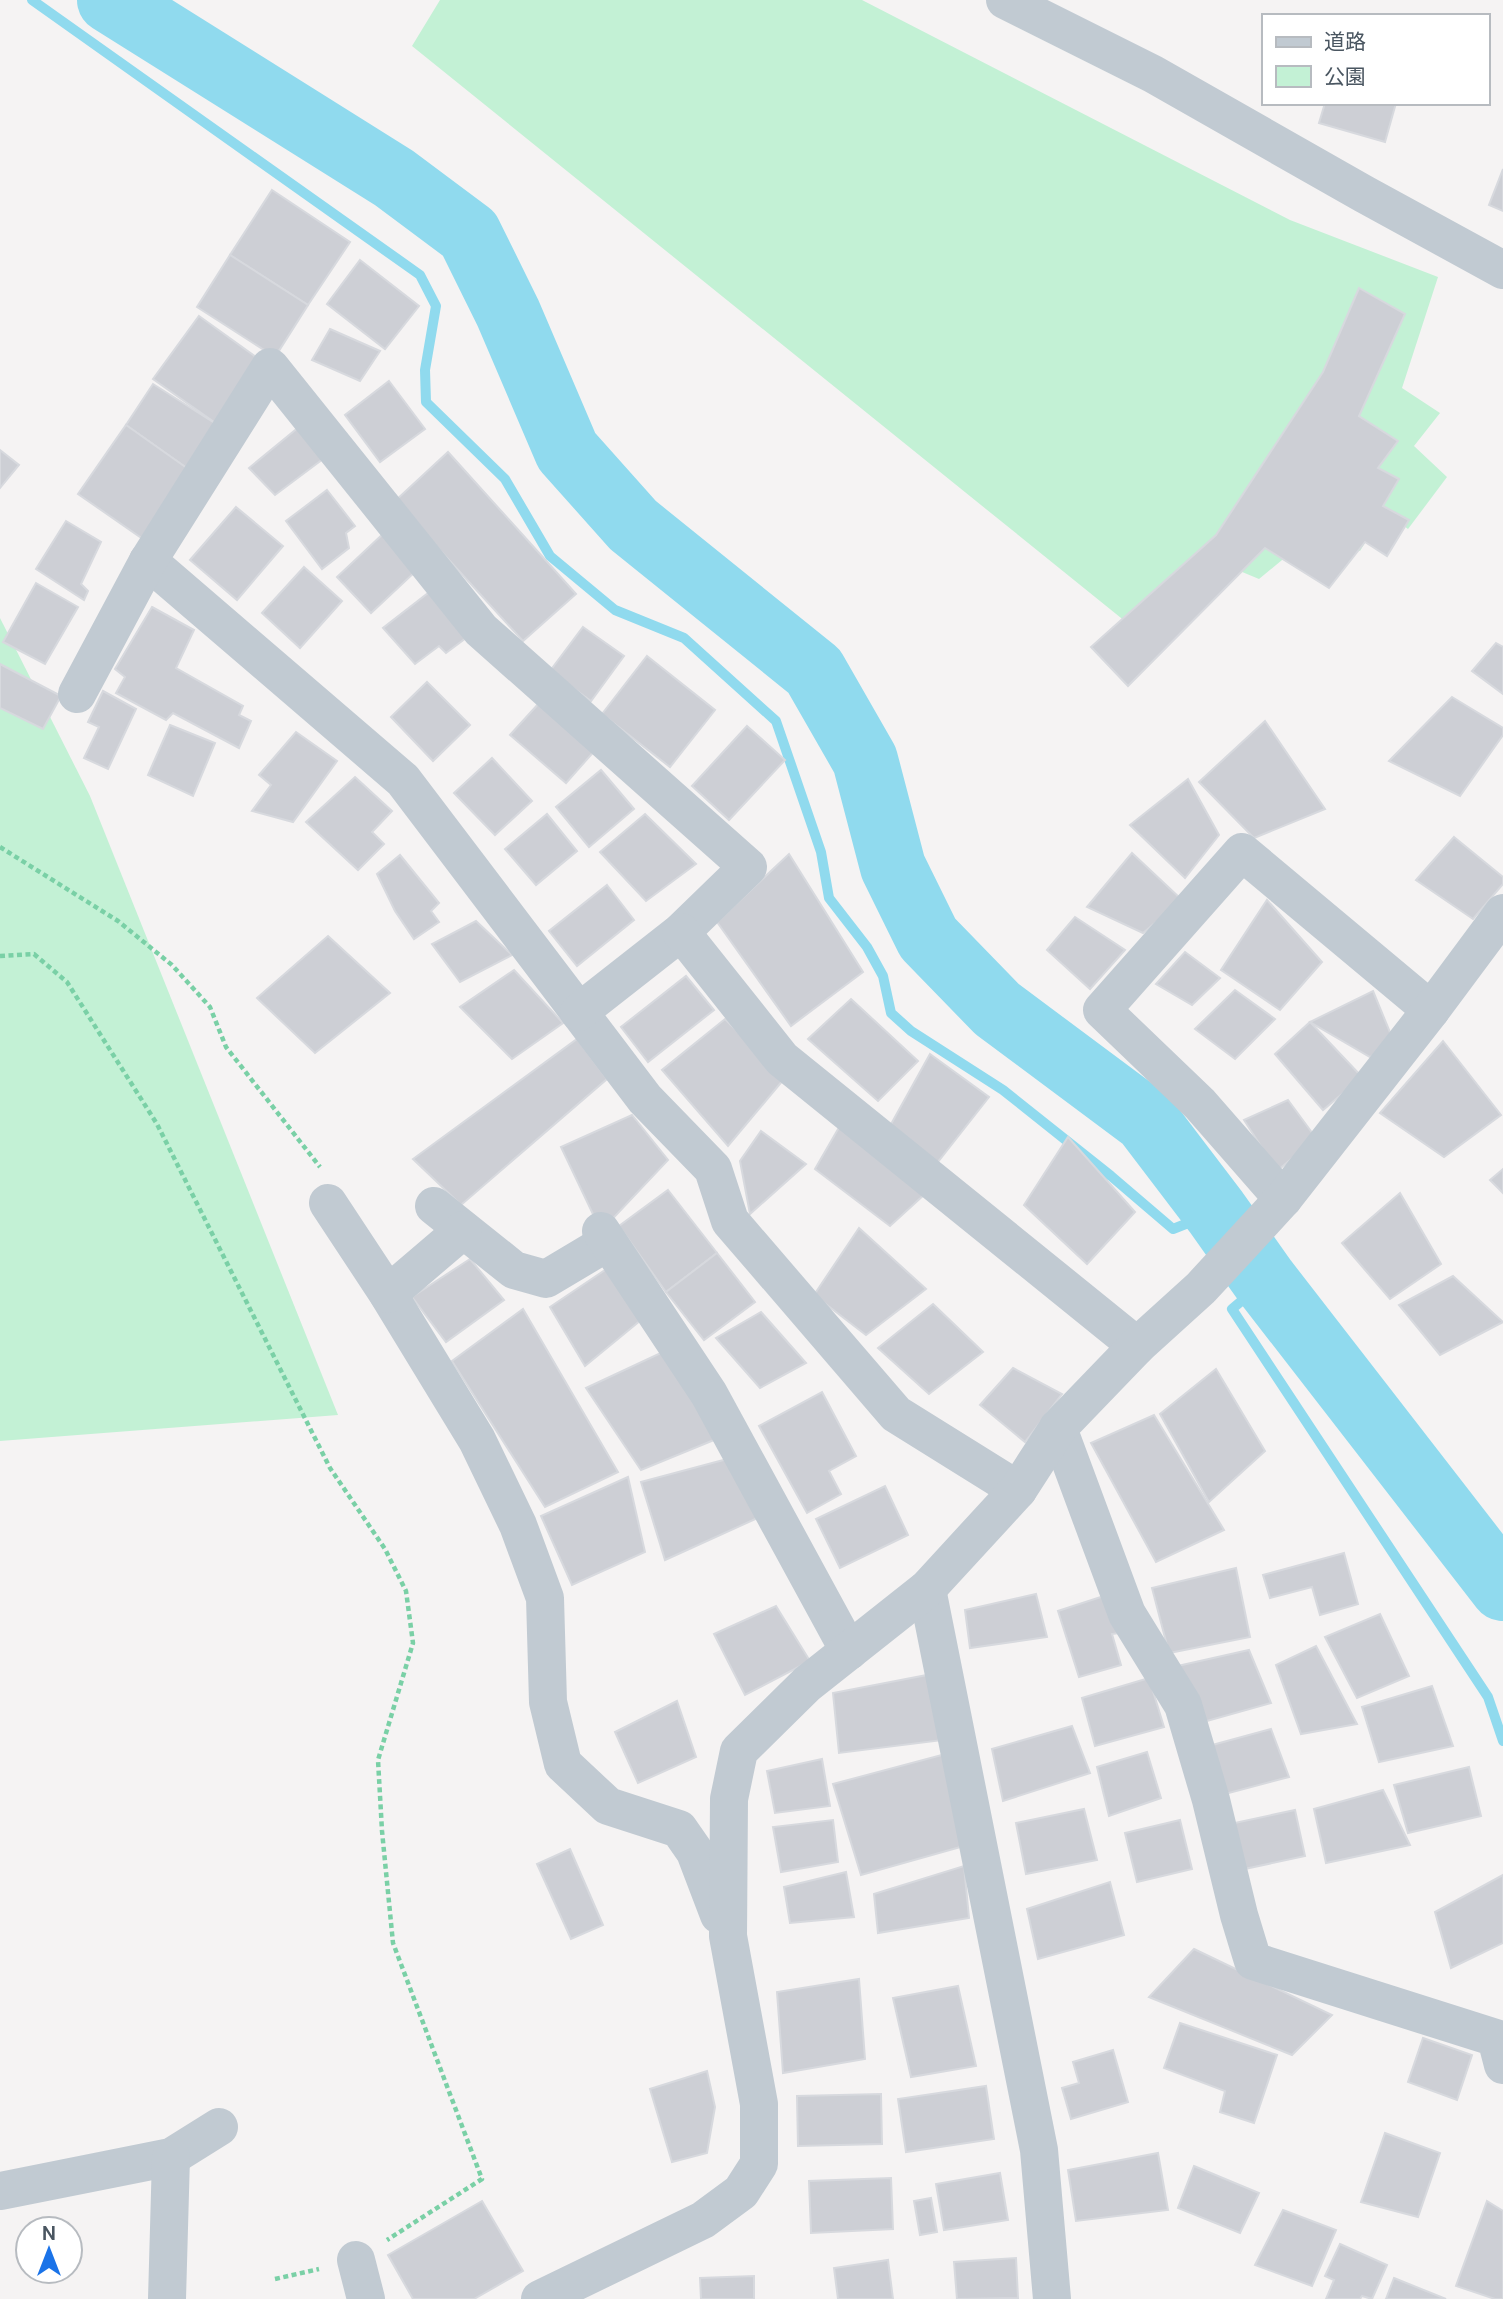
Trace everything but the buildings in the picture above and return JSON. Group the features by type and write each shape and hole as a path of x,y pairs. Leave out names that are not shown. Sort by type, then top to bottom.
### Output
{"street":[{"path":"1005,0 1153,74 1503,270"},
{"path":"77,694 148,561 270,367 481,630 748,866 681,932 579,1012"},
{"path":"148,561 403,780 645,1099 713,1169 730,1222 896,1414 1018,1490"},
{"path":"1280,1202 1200,1104 1102,1010 1242,852 1431,1010"},
{"path":"540,2299 703,2220 741,2192 759,2164 759,2104 728,1936 729,1799 739,1751 807,1684 927,1590 1018,1490 1058,1429 1137,1346 1201,1288 1280,1202 1431,1010 1503,913"},
{"path":"681,932 782,1059 1137,1346"},
{"path":"328,1203 388,1294 477,1440 518,1525 545,1598 548,1702 564,1763 608,1806 679,1829 695,1852 728,1936"},
{"path":"434,1206 514,1270 546,1279 604,1236 709,1394 849,1651"},
{"path":"388,1294 463,1230"},
{"path":"1058,1429 1127,1614 1183,1705 1253,1961 1496,2038 1503,2065"},
{"path":"927,1590 1039,2150 1052,2299"},
{"path":"0,2191 171,2157 219,2127"},
{"path":"166,2299 171,2157"},
{"path":"356,2260 366,2299"}],"path":[{"path":"0,847 118,921 172,965 210,1007 226,1047 321,1169 328,1203"},
{"path":"0,956 34,954 67,982 157,1125 330,1468 385,1549 406,1591 413,1643 378,1760 393,1943 482,2179 356,2260 275,2279"}],"green space":[{"path":"440,0 862,0 1290,220 1438,277 1402,388 1440,413 1414,446 1447,477 1408,529 1384,511 1360,551 1317,531 1259,579 1235,569 1157,647 412,46"},
{"path":"0,618 90,796 338,1415 0,1441"}],"waterway":[{"path":"32,0 420,275 436,306 425,370 426,402 505,479 550,556 615,610 684,638 776,721 821,852 829,898 867,947 883,976 891,1013 911,1031 1003,1090 1173,1229 1216,1212"},
{"path":"110,0 394,178 469,234 508,313 567,451 633,525 814,671 865,760 893,867 928,938 997,1009 1146,1120 1265,1281 1503,1588"},
{"path":"1265,1281 1232,1309 1488,1697 1503,1741"}]}
